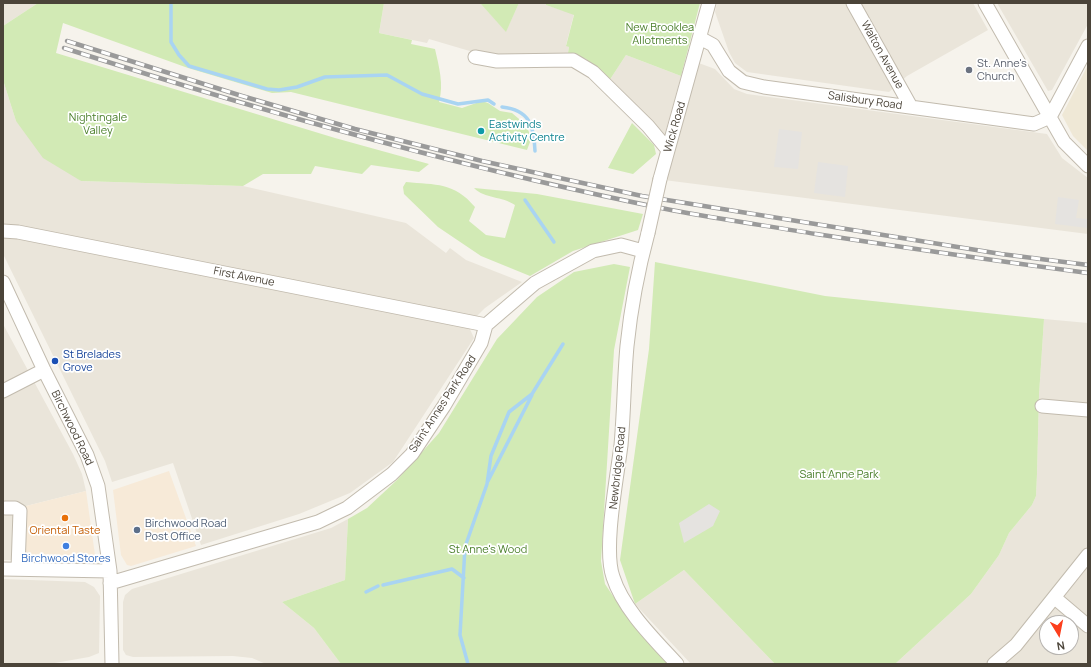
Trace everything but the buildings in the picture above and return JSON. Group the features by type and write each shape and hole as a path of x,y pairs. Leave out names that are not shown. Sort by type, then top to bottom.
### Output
{"street":[{"name":"Wick Road","path":"643,251 660,179 709,3"},
{"name":"Walton Avenue","path":"853,3 911,107"},
{"path":"985,3 1064,142 1088,166"},
{"name":"Salisbury Road","path":"700,38 713,45 729,71 743,82 764,87 1034,124 1050,117"},
{"path":"1050,117 1088,46"},
{"path":"475,57 497,61 573,60 593,72 648,126 668,150"},
{"name":"First Avenue","path":"3,232 25,233 486,326"},
{"path":"486,326 535,283 593,251 621,245 643,251"},
{"name":"Newbridge Road","path":"643,251 636,280 627,346 624,413 610,540 609,564 614,581 623,601 677,664"},
{"name":"Birchwood Road","path":"3,282 44,370 87,454 98,486 110,577 112,664"},
{"name":"Saint Annes Park Road","path":"3,569 110,577 318,522 347,508 392,474 412,454 444,406 481,343 486,326"},
{"path":"3,391 44,370"},
{"path":"1042,406 1088,410"},
{"path":"5,508 15,508 20,511 18,570"},
{"path":"994,664 1016,644 1088,555"},
{"path":"1054,598 1088,626"}],"shaded area":[{"path":"3,3 38,3 3,26"},
{"path":"384,3 480,3 506,31 519,3 546,3 546,5 574,14 566,45 569,47 568,53 490,57 429,39 427,43 379,33"},
{"path":"717,3 973,3 988,30 907,76 889,92 747,72 735,63 729,52 715,12"},
{"path":"997,3 1088,3 1088,24 1052,90 1048,91"},
{"path":"626,55 681,76 664,137 609,81"},
{"path":"696,62 715,69 734,89 747,94 1047,134 1062,158 1088,178 1088,234 664,180"},
{"path":"1088,65 1088,151 1073,136 1062,115"},
{"path":"3,80 16,121 81,181 243,186 406,223 446,253 450,248 466,260 522,282 485,308 468,325 474,338 393,462 350,493 299,514 201,545 173,463 112,482 105,461 3,254"},
{"path":"779,129 802,132 798,169 774,167"},
{"path":"818,162 848,166 845,197 814,193"},
{"path":"1058,197 1079,200 1076,218 1088,219 1088,228 1055,224"},
{"path":"1044,319 1088,323 1088,664 895,664 971,594 999,555 1009,533 1032,505 1036,496 1039,395"},
{"path":"3,324 73,454 82,474 86,491 22,507 22,560 3,560"},
{"path":"169,471 196,546 131,566 127,565 121,555 113,490"},
{"path":"86,491 95,555 94,559 22,560 22,507"},
{"path":"709,504 720,511 713,526 684,543 679,523"},
{"path":"348,519 345,580 282,602 314,628 341,664 266,664 252,658 233,656 133,657 126,655 123,650 123,602 125,595 132,589 331,528"},
{"path":"684,570 775,664 691,664 635,604"},
{"path":"3,579 85,582 94,587 100,596 99,653 89,657 49,664 3,664"}],"green space":[{"name":"Nightingale Valley","path":"38,3 384,3 379,33 412,40 411,44 435,49 441,82 439,102 462,108 482,101 500,111 512,113 525,124 529,132 530,142 527,150 291,92 272,93 188,68 63,23 56,53 335,138 429,164 419,172 371,165 362,174 315,166 311,174 263,174 243,186 81,181 43,158 16,121 3,80 3,26"},
{"path":"480,3 519,3 506,32"},
{"name":"New Brooklea Allotments","path":"546,3 700,3 681,76 626,55 609,81 586,59 568,53 569,47 566,46 574,15 546,5"},
{"path":"632,123 654,145 656,154 633,174 608,168"},
{"path":"406,182 444,186 460,193 475,207 469,221 486,235 505,238 515,205 505,200 478,192 474,188 537,194 643,214 638,230 573,251 530,276 481,256 438,227 404,194 403,187"},
{"name":"Saint Anne Park","path":"655,262 825,296 1044,319 1039,395 1036,496 1032,505 1009,533 999,555 971,594 895,664 775,664 684,570 635,604 620,560 649,349"},
{"name":"St Anne's Wood","path":"614,264 630,267 614,350 601,561 605,584 613,596 672,664 341,664 314,628 282,602 345,580 348,519 367,508 397,480 439,433 497,339 537,297 574,272"}],"waterway":[{"path":"171,3 171,42 179,55 189,66 267,89 279,90 297,87 325,77 387,75 422,94 458,104 488,100 494,104"},
{"path":"502,107 519,112 529,121 532,127 535,151"},
{"path":"525,200 554,242"},
{"path":"468,664 460,635 465,547 487,484 491,456 509,412 532,394 563,344"},
{"path":"488,481 532,395"},
{"path":"383,585 452,569 464,578"},
{"path":"366,592 378,586"}],"railway":[{"path":"67,41 242,96 355,129 482,161 642,196 1001,254 1088,265"},
{"path":"64,48 214,95 365,138 441,158 594,194 671,210 816,234 1088,273"}],"place":[{"name":"St. Anne's Church","path":"969,70"},
{"name":"Eastwinds Activity Centre","path":"481,131"},
{"name":"St Brelades Grove","path":"55,361"},
{"name":"Oriental Taste","path":"65,518"},
{"name":"Birchwood Road Post Office","path":"137,530"},
{"name":"Birchwood Stores","path":"66,546"}]}
